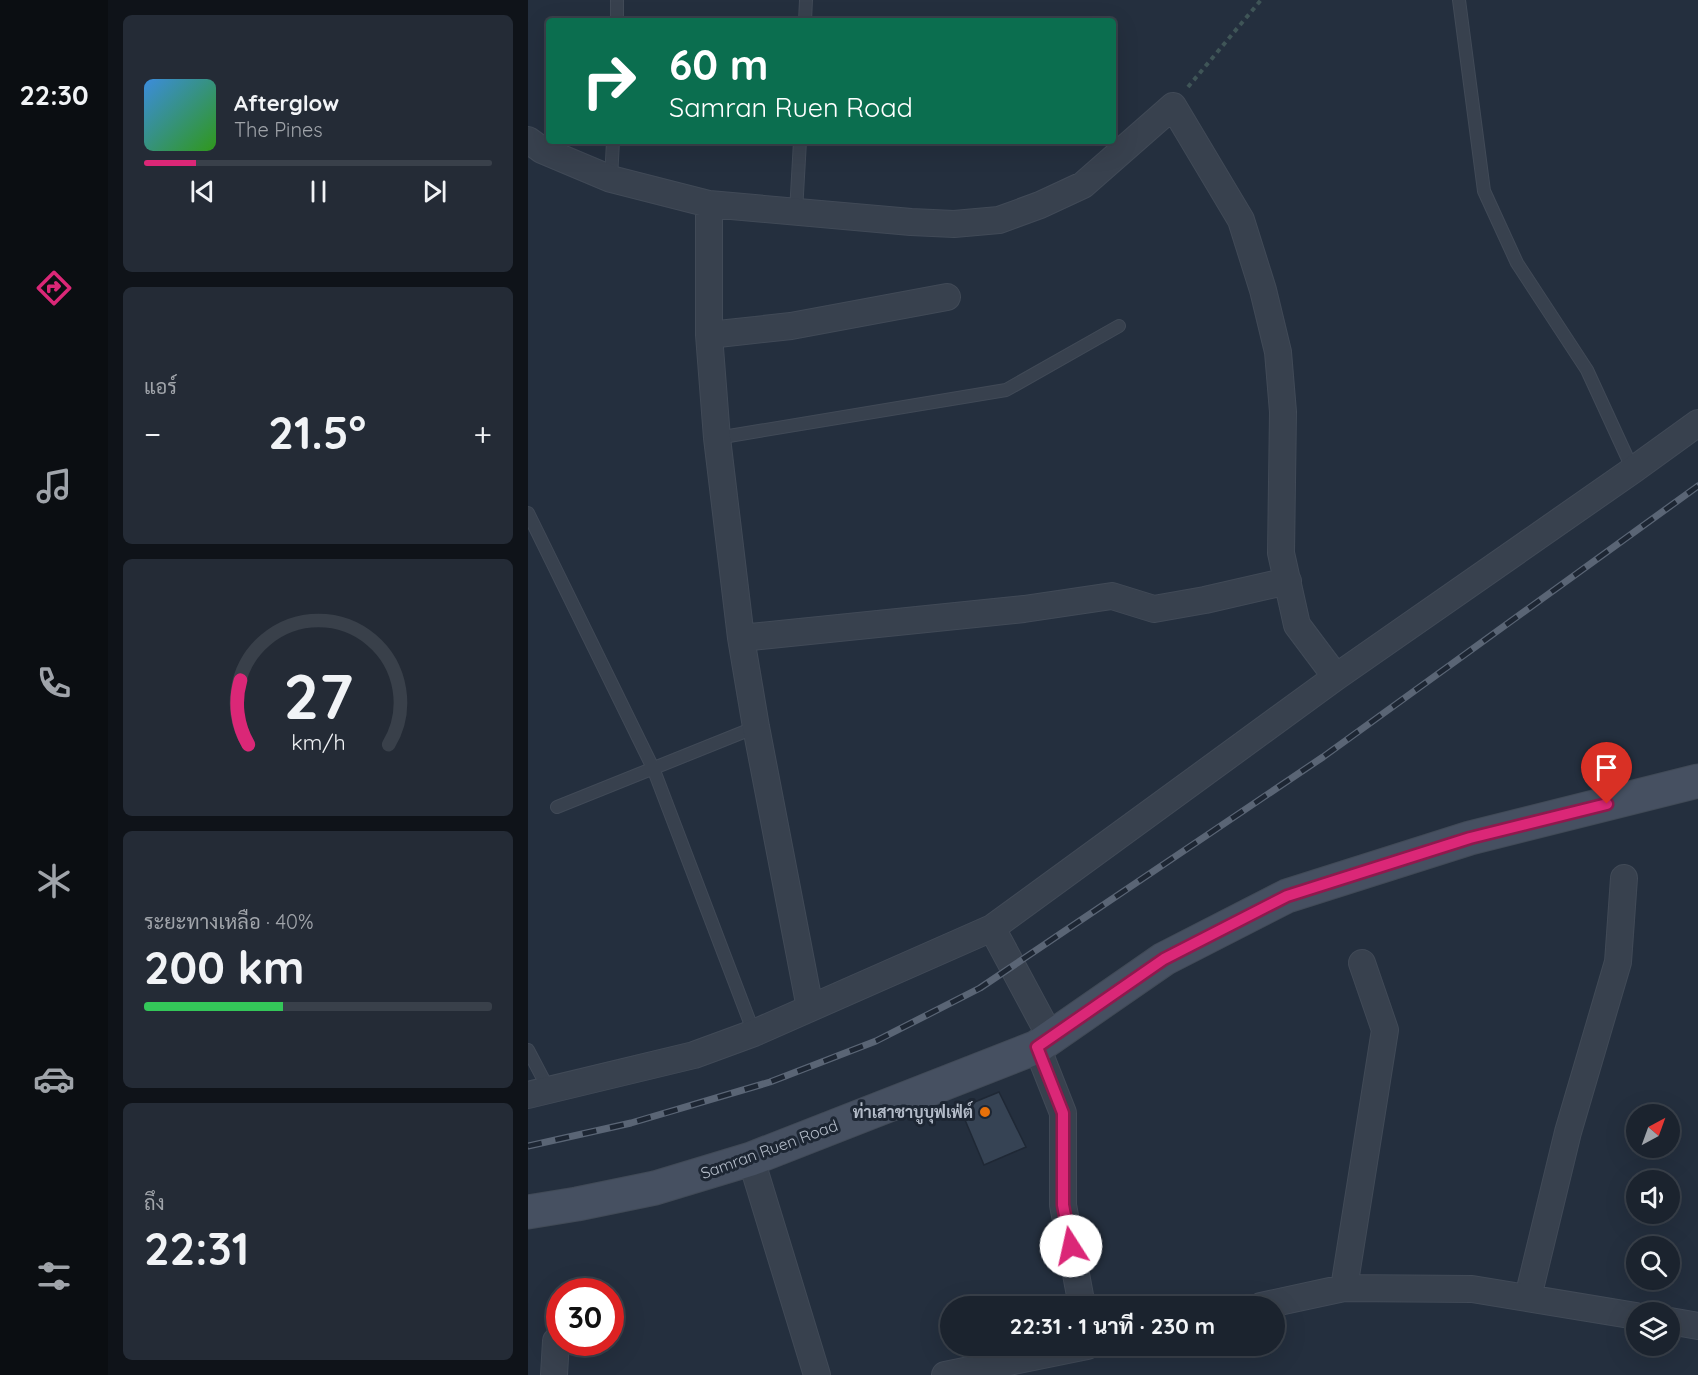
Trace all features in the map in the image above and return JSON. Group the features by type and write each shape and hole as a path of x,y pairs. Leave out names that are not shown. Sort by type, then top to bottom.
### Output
{"street":[{"path":"528,140 542,150 611,179 709,204 954,224 999,220 1040,205 1083,185 1173,106 1241,220 1263,290 1278,352 1283,412 1281,553 1297,625 1336,677"},
{"path":"709,204 709,335 717,438 741,638 810,1008"},
{"path":"709,335 790,326 947,297"},
{"path":"538,1092 694,1055 754,1033 992,928 1336,677 1698,423"},
{"path":"741,638 1024,609 1112,596 1154,609 1288,581"},
{"name":"Samran Ruen Road","path":"528,1212 656,1188 751,1159 1044,1043 1164,959 1287,896 1470,838 1698,781"},
{"path":"1528,1297 1568,1132 1618,962 1624,878"},
{"path":"992,928 1044,1043 1063,1113 1063,1205 1080,1296"},
{"path":"1344,1288 1385,1030 1362,963"},
{"path":"751,1159 818,1375"},
{"path":"1285,1301 1344,1288 1472,1289 1626,1314"},
{"path":"1680,1323 1698,1326"},
{"path":"554,1375 555,1356"},
{"path":"945,1375 1038,1356"}],"lane":[{"path":"617,0 617,18"},
{"path":"806,0 806,18"},
{"path":"1459,0 1484,190 1517,263 1587,370 1633,470"},
{"path":"611,179 613,144"},
{"path":"796,212 800,144"},
{"path":"717,438 1006,390 1119,326"},
{"path":"528,513 653,768 754,1033"},
{"path":"557,807 756,727"},
{"path":"528,1050 538,1092"}],"path":[{"path":"1173,106 1261,0"}],"building":[{"path":"999,1092 1026,1147 984,1165 960,1108"}],"railway":[{"path":"528,1146 631,1123 770,1082 876,1041 980,988 1323,757 1698,486"}],"place":[{"name":"ท่าเสาชาบูบุฟเฟ่ต์","path":"985,1112"}],"route":[{"path":"1071,1246 1063,1205 1063,1113 1037,1047 1164,959 1287,896 1470,838 1607,804"}]}
